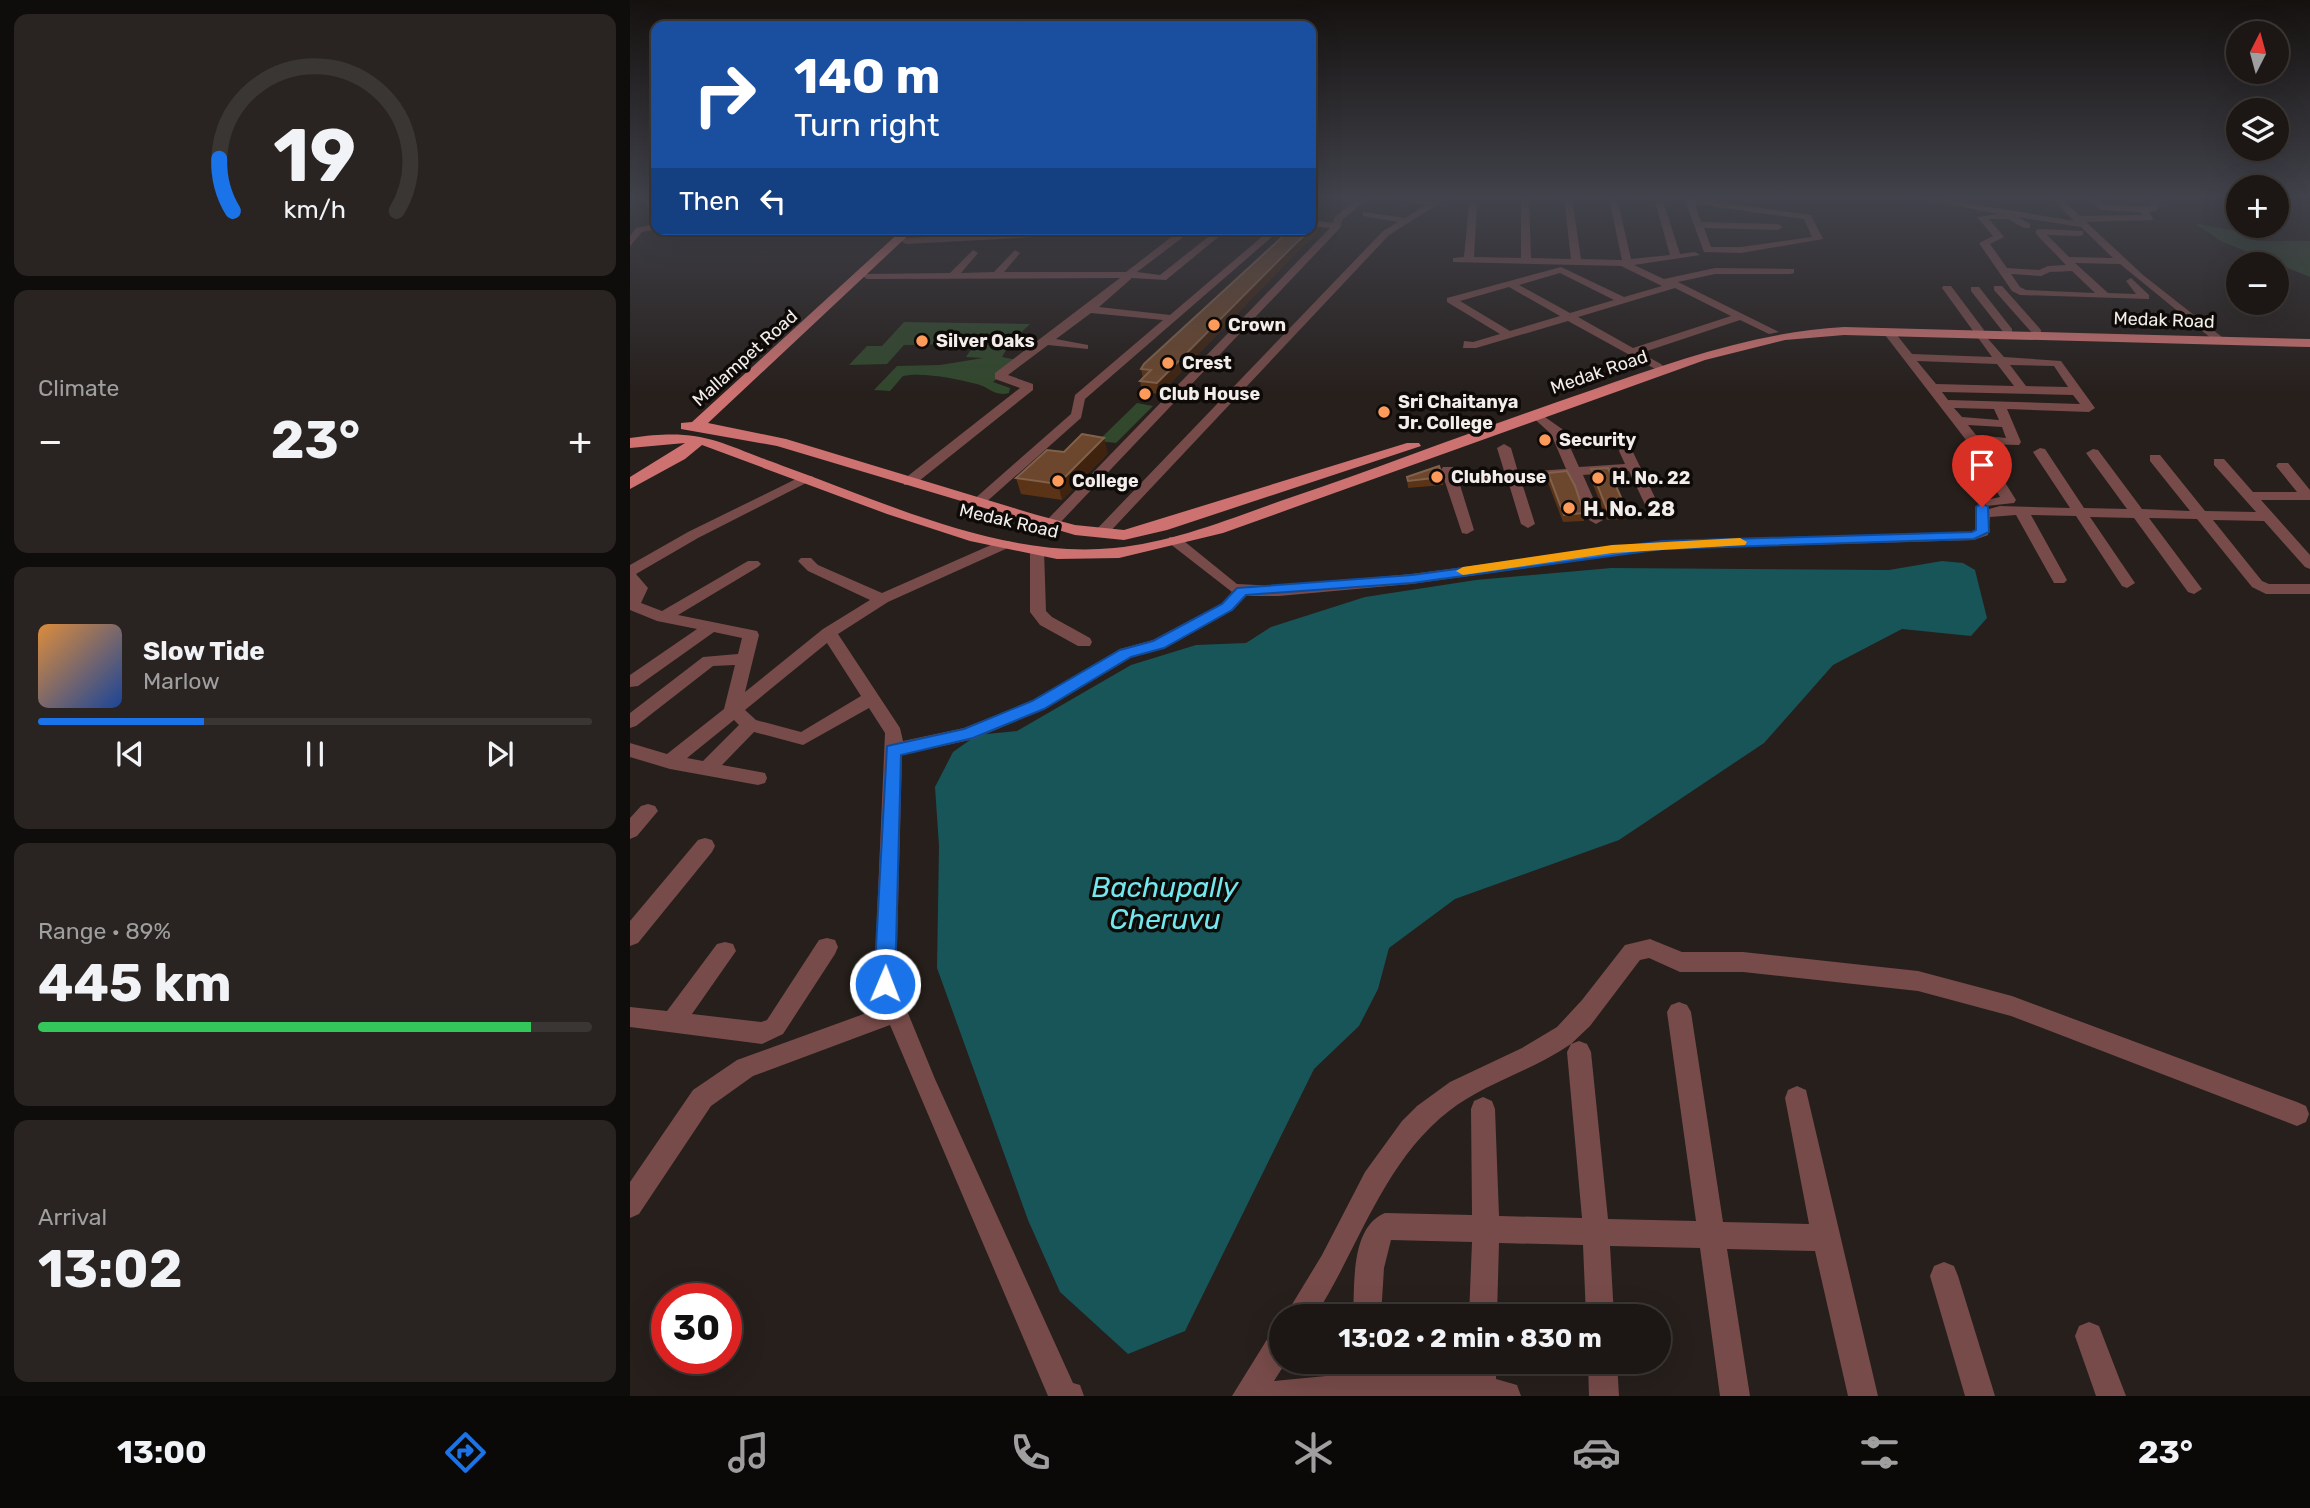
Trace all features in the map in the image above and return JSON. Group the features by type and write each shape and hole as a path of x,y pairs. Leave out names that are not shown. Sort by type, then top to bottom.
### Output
{"main road":[{"name":"Mallampet Road","path":"698,433 880,263"},
{"name":"Mallampet Road","path":"698,433 880,263"},
{"name":"Medak Road","path":"698,433 780,442 1051,524 1100,534 1124,535 1335,475 1657,366 1770,332 1842,327 2310,341"},
{"name":"Medak Road","path":"698,433 750,460 898,512 1005,544 1093,555 1126,552 1230,524 1375,474 1535,414 1763,338 1822,331 2008,331 2285,341"},
{"path":"630,436 682,430 716,433 812,457 1028,528 1074,539 1136,538 1164,532 1335,475 1375,474"},
{"path":"630,436 698,433"},
{"path":"630,477 698,433"},
{"path":"630,484 678,456 698,433"},
{"path":"630,436 674,434 715,438 974,522 1072,546 1142,543 1247,513 1335,475"}],"street":[{"path":"953,276 964,263"},
{"path":"998,275 1007,263"},
{"path":"909,482 1029,387 999,376 1132,275 1141,263"},
{"path":"867,276 1132,275 1162,278 1181,263"},
{"path":"979,501 1077,415 1079,398 1236,263"},
{"path":"1051,524 1301,263"},
{"path":"1100,534 1357,263"},
{"path":"1629,263 1770,332"},
{"path":"1741,263 1744,273"},
{"path":"1621,300 1561,270 1451,300 1506,334 1569,316 1621,300 1671,284 1744,273 1795,274 1790,271 1792,268 1789,263"},
{"path":"1997,263 2019,292 2146,297 2113,263"},
{"path":"2003,271 2041,272 2048,268 2079,263"},
{"path":"2125,263 2216,337"},
{"path":"2070,264 2105,296"},
{"path":"2041,272 2060,294"},
{"path":"1510,284 1657,366"},
{"path":"1947,288 2001,360 2025,406"},
{"path":"1998,288 2037,332"},
{"path":"1975,289 2008,331"},
{"path":"1088,309 1171,318"},
{"path":"1632,352 1738,317"},
{"path":"1174,540 1232,587 1242,591 1412,579 1663,545 1974,536 1983,532 1983,516 1980,511 1982,507 2009,500 1972,439 1888,331"},
{"path":"1045,341 1084,347"},
{"path":"1910,357 1954,374 2019,390 2077,391"},
{"path":"1933,388 1954,374 2001,360 2057,363 2088,408 1945,404"},
{"path":"1972,439 2014,442 1999,405"},
{"path":"1535,414 1558,432 1596,520"},
{"path":"1958,421 2007,424"},
{"path":"1504,448 1528,524"},
{"path":"1626,451 1657,514"},
{"path":"2040,452 2127,583"},
{"path":"2093,453 2194,589"},
{"path":"2155,458 2262,588 2310,589"},
{"path":"2219,462 2310,564"},
{"path":"2249,496 2308,496 2283,466"},
{"path":"1467,530 1450,476 1513,477 1634,467"},
{"path":"732,709 751,635 663,617 631,605 640,588 630,573 693,534 807,479"},
{"path":"1983,516 2000,510 2021,510 2268,517"},
{"path":"2021,510 2059,580"},
{"path":"670,762 829,633 882,599 1005,544"},
{"path":"1037,550 1038,612 1046,621 1084,642"},
{"path":"806,561 813,568 882,599"},
{"path":"663,617 753,564"},
{"path":"893,750 968,734 1038,705 1125,653 1159,644 1227,607 1242,591"},
{"path":"632,682 709,628"},
{"path":"829,633 894,733 885,984 1063,1395 1069,1396"},
{"path":"630,722 709,661 744,659"},
{"path":"732,709 750,725 803,739 870,699"},
{"path":"706,769 750,725"},
{"path":"631,751 670,762 758,778"},
{"path":"630,831 648,811"},
{"path":"630,937 705,846"},
{"path":"630,1017 762,1033 775,1027 827,947"},
{"path":"1307,1304 1335,1260 1368,1189 1402,1139 1427,1113 1471,1081 1527,1057 1567,1034 1633,952 1642,947 1680,962 1743,962 1918,981 2012,1006 2297,1114"},
{"path":"672,1023 725,951"},
{"path":"630,1205 702,1098 726,1080 745,1068 896,1012"},
{"path":"1679,1012 1735,1396"},
{"path":"1579,1052 1596,1229 1599,1304"},
{"path":"1797,1098 1825,1238 1863,1396"},
{"path":"1483,1109 1486,1227 1483,1304"},
{"path":"1368,1304 1373,1244 1378,1231 1385,1226 1396,1224 1825,1238"},
{"path":"1944,1276 1980,1396"},
{"path":"2089,1336 2111,1396"},
{"path":"1247,1396 1269,1362"},
{"path":"1603,1374 1604,1396"},
{"path":"1268,1396 1362,1375 1490,1382"}],"green space":[{"path":"2289,263 2310,263 2310,277 2289,269"},
{"path":"904,322 1030,324 1010,343 904,345 887,364 849,365 867,346 882,346"},
{"path":"974,345 1009,345 1002,357 1017,360 993,382 1010,388 1009,393 996,393 981,385 959,380 921,375 903,376 890,391 874,390 897,366 940,365 983,358 966,357"},
{"path":"1137,403 1153,406 1116,443 1098,441"}],"water":[{"name":"Bachupally Cheruvu","path":"1942,561 1963,563 1975,570 1987,618 1971,636 1902,629 1833,665 1764,743 1619,840 1455,899 1389,948 1378,989 1359,1026 1314,1069 1185,1331 1128,1354 1060,1292 1028,1220 937,968 939,846 935,787 953,752 977,735 1017,731 1131,665 1196,645 1246,643 1271,627 1365,597 1476,580 1611,568 1889,570"}],"building":[{"path":"1254,263 1276,263 1157,383 1140,381 1151,370 1141,369"},
{"path":"1082,434 1104,438 1058,484 1016,478 1047,450 1064,452"},
{"path":"1439,466 1443,477 1408,481 1407,477"},
{"path":"1608,468 1627,511 1608,512 1591,469"},
{"path":"1567,471 1584,513 1564,515 1548,473"}],"slow traffic":[{"path":"1463,571 1612,549 1740,542"}],"place":[{"name":"Crown","path":"1214,325"},
{"name":"Silver Oaks","path":"922,341"},
{"name":"Crest","path":"1168,363"},
{"name":"Club House","path":"1145,394"},
{"name":"Sri Chaitanya Jr. College","path":"1384,412"},
{"name":"Security","path":"1545,440"},
{"name":"Clubhouse","path":"1437,477"},
{"name":"H. No. 22","path":"1598,478"},
{"name":"College","path":"1058,481"},
{"name":"H. No. 28","path":"1569,508"}],"route":[{"path":"885,984 893,750 968,734 1038,705 1125,653 1159,644 1227,607 1242,591 1412,579 1612,549 1663,545 1974,536 1983,532 1983,516 1980,511 1982,507"}]}
